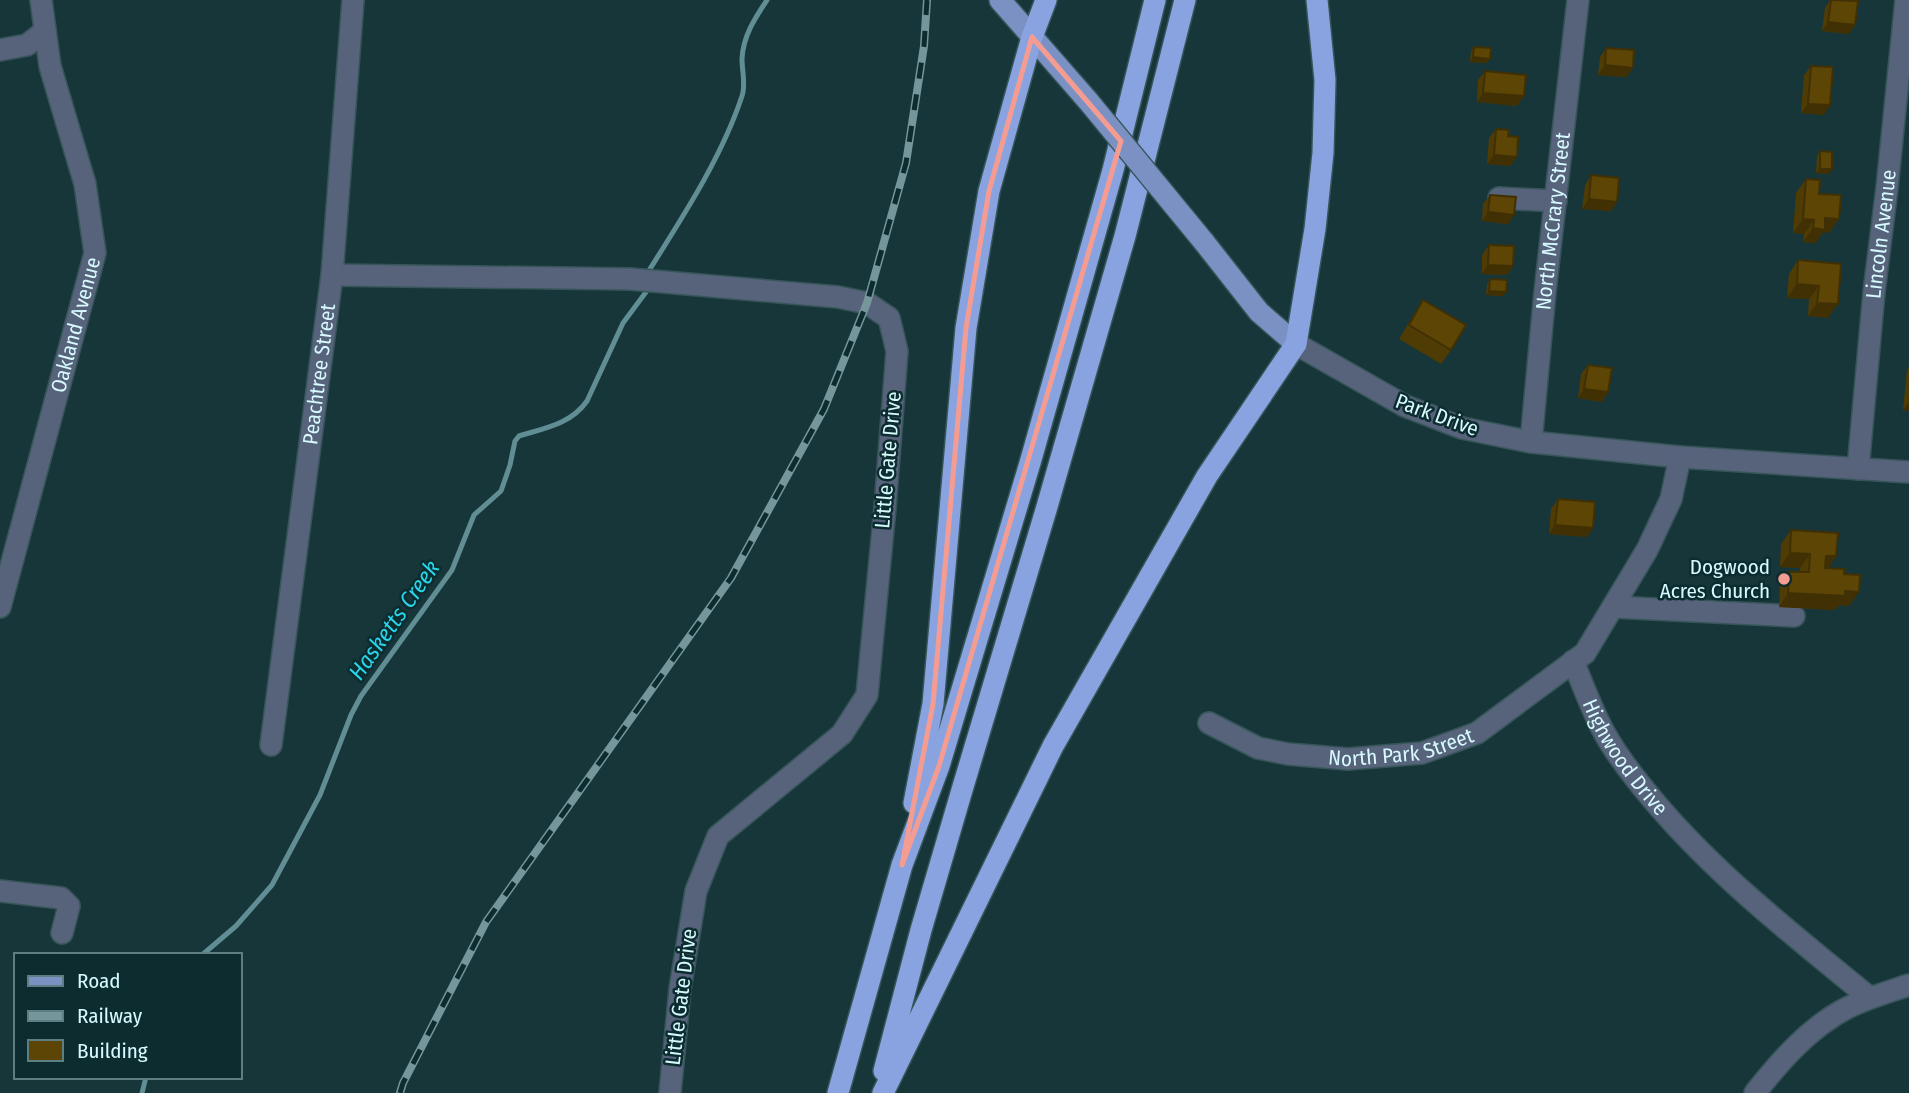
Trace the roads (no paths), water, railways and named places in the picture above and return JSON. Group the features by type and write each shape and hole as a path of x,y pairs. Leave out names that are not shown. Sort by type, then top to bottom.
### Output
{"highway":[{"path":"838,1093 902,865 933,704 966,328 989,191 1032,37 1046,0"},
{"path":"902,865 939,766 1026,476 1113,170 1155,0"},
{"path":"878,1093 950,828 1122,249 1185,0"},
{"path":"883,1093 1053,746 1207,476 1296,344 1315,229 1323,153 1325,80 1317,0"}],"main road":[{"name":"Park Drive","path":"1000,0 1089,102 1259,312 1296,344"}],"street":[{"name":"Oakland Avenue","path":"0,607 95,253 85,184 50,66 41,0"},
{"name":"Peachtree Street","path":"271,745 332,275 354,0"},
{"name":"North McCrary Street","path":"1531,442 1578,0"},
{"name":"Lincoln Avenue","path":"1858,469 1874,292 1906,0"},
{"path":"0,50 27,45 45,31"},
{"path":"1499,198 1556,201"},
{"name":"Little Gate Drive","path":"332,275 644,281 838,297 867,303 889,318 897,351 867,695 842,734 718,836 696,891 680,989 670,1093"},
{"name":"Park Drive","path":"1296,344 1405,406 1462,428 1531,442 1680,457 1909,472"},
{"path":"1573,661 1585,653 1647,550 1671,499 1680,457"},
{"path":"1613,607 1794,616"},
{"name":"North Park Street","path":"1209,723 1258,748 1288,754 1348,759 1422,753 1477,733 1573,661"},
{"name":"Highwood Drive","path":"1573,661 1592,707 1611,743 1635,778 1678,830 1732,882 1870,998"},
{"path":"0,891 61,898 69,906 62,933"},
{"path":"1755,1093 1798,1044 1821,1024 1870,998 1909,985"}],"waterway":[{"name":"Hasketts Creek","path":"648,272 724,142 743,92 742,59 747,35 767,0"},
{"name":"Hasketts Creek","path":"204,953 236,926 272,885 320,795 361,696 452,570 474,515 501,491 515,441 519,436 565,420 581,409 623,323 646,292"},
{"name":"Hasketts Creek","path":"142,1093 146,1079"}],"railway":[{"path":"400,1093 486,922 731,578 824,409 867,303 906,163 924,46 927,0"}],"place":[{"name":"Dogwood Acres Church","path":"1784,579"}]}
